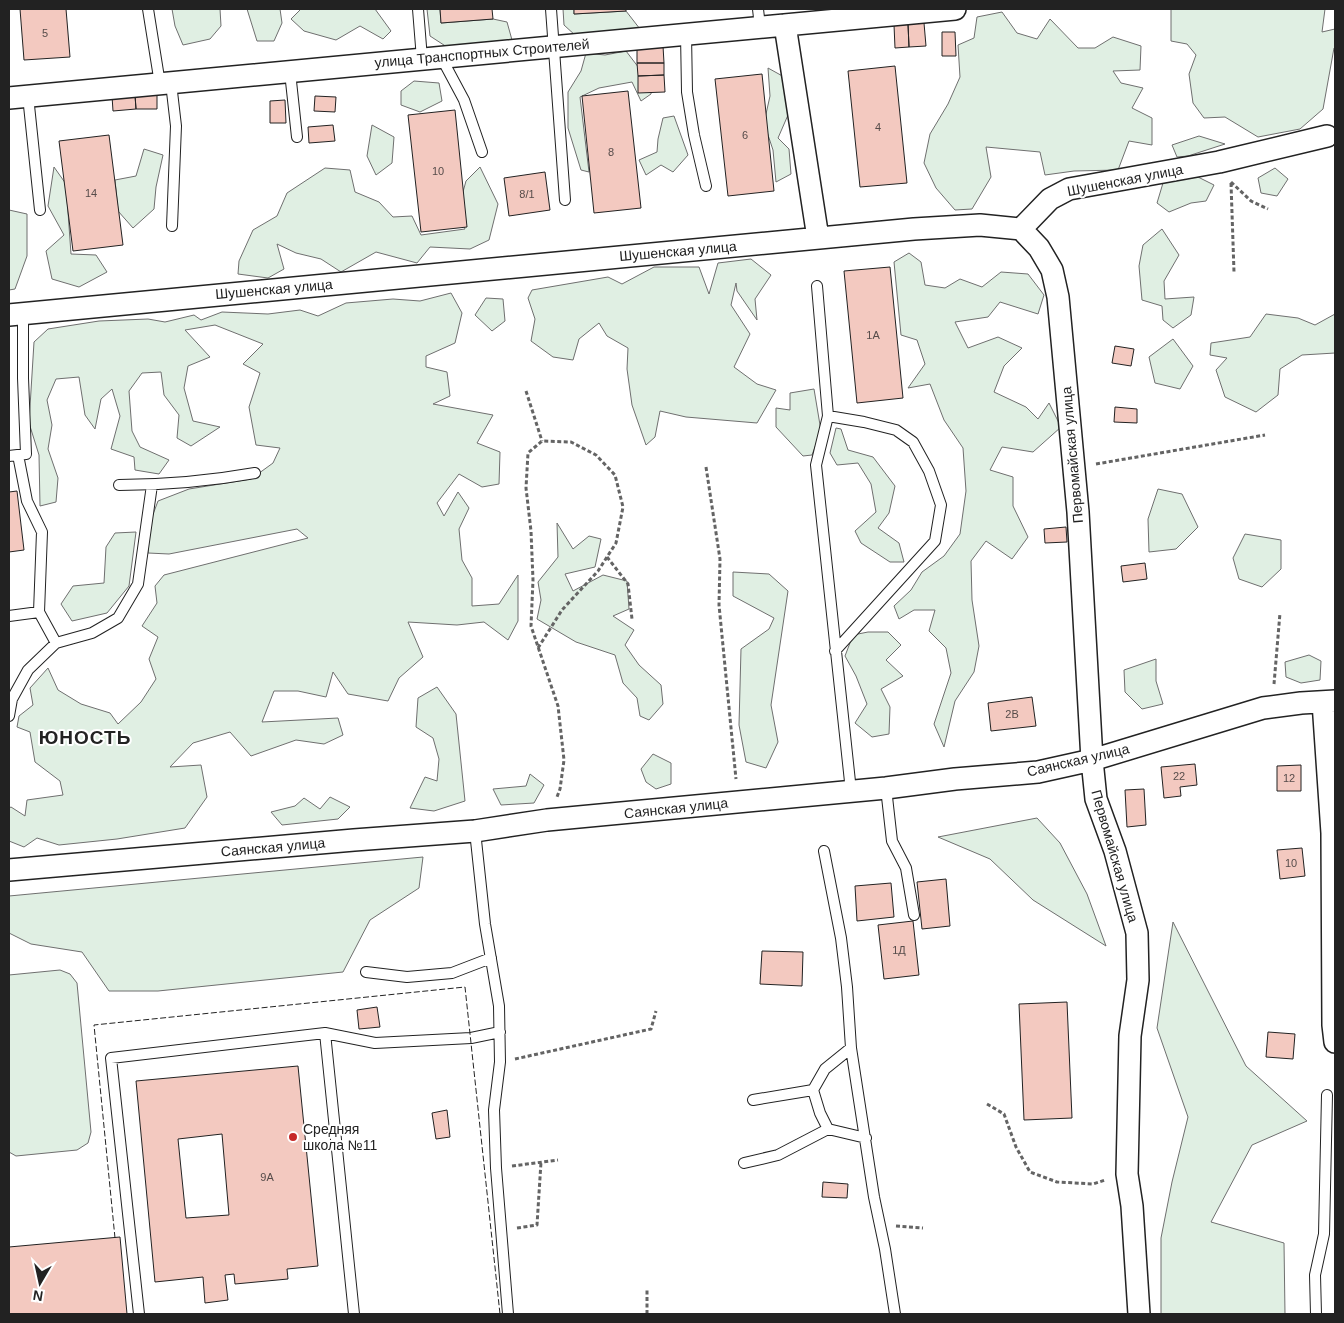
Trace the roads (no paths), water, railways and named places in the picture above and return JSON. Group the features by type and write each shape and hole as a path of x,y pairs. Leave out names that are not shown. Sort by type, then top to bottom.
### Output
{"street":[{"name":"улица Транспортных Строителей","path":"18,97 686,34 759,18 785,25 897,11 955,9"},
{"path":"785,25 818,238"},
{"name":"Шушенская улица","path":"16,314 818,238 980,225 1021,229 1050,199 1069,189 1219,162 1327,136"},
{"name":"Первомайская улица","path":"1021,229 1039,248 1052,270 1058,297 1078,512 1092,760 1096,798 1115,851 1137,933 1138,980 1130,1036 1127,1174 1132,1206 1139,1314"},
{"path":"1329,701 1333,1025 1335,1042"},
{"name":"Саянская улица","path":"9,870 475,831 547,820 1038,772 1092,760 1253,711 1301,702 1329,701"}],"lane":[{"path":"148,9 176,126 172,226"},
{"path":"418,9 432,58 464,100 482,152"},
{"path":"551,9 565,200"},
{"path":"686,34 687,92 694,135 706,186"},
{"path":"290,72 298,137"},
{"path":"18,97 40,210"},
{"path":"817,286 828,416 816,465 851,791"},
{"path":"16,314 26,454 13,456 27,501 42,532 39,612 56,643"},
{"path":"828,416 896,430 913,442 929,470 940,505 935,541 835,651"},
{"path":"120,485 152,485 218,480 255,473"},
{"path":"9,716 12,699 28,670 56,643 92,633 118,618 138,584 152,485"},
{"path":"9,616 39,612"},
{"path":"886,788 892,841 906,868 914,915"},
{"path":"475,831 485,924 499,1006 500,1062 494,1110 496,1168 508,1314"},
{"path":"824,851 841,938 852,1048 874,1198 886,1249 895,1314"},
{"path":"366,972 407,977 452,973 491,958"},
{"path":"139,1314 111,1058 324,1033 375,1043 471,1038 500,1032"},
{"path":"324,1033 354,1314"},
{"path":"828,1128 820,1113 813,1090 824,1069 852,1048"},
{"path":"753,1100 813,1090"},
{"path":"1316,1314 1315,1275 1324,1234 1327,1095"},
{"path":"744,1163 778,1156 828,1128 866,1138"}],"place":[{"name":"Средняя школа №11","path":"293,1137"}],"district":[{"name":"ЮНОСТЬ","path":"85,737"}]}
